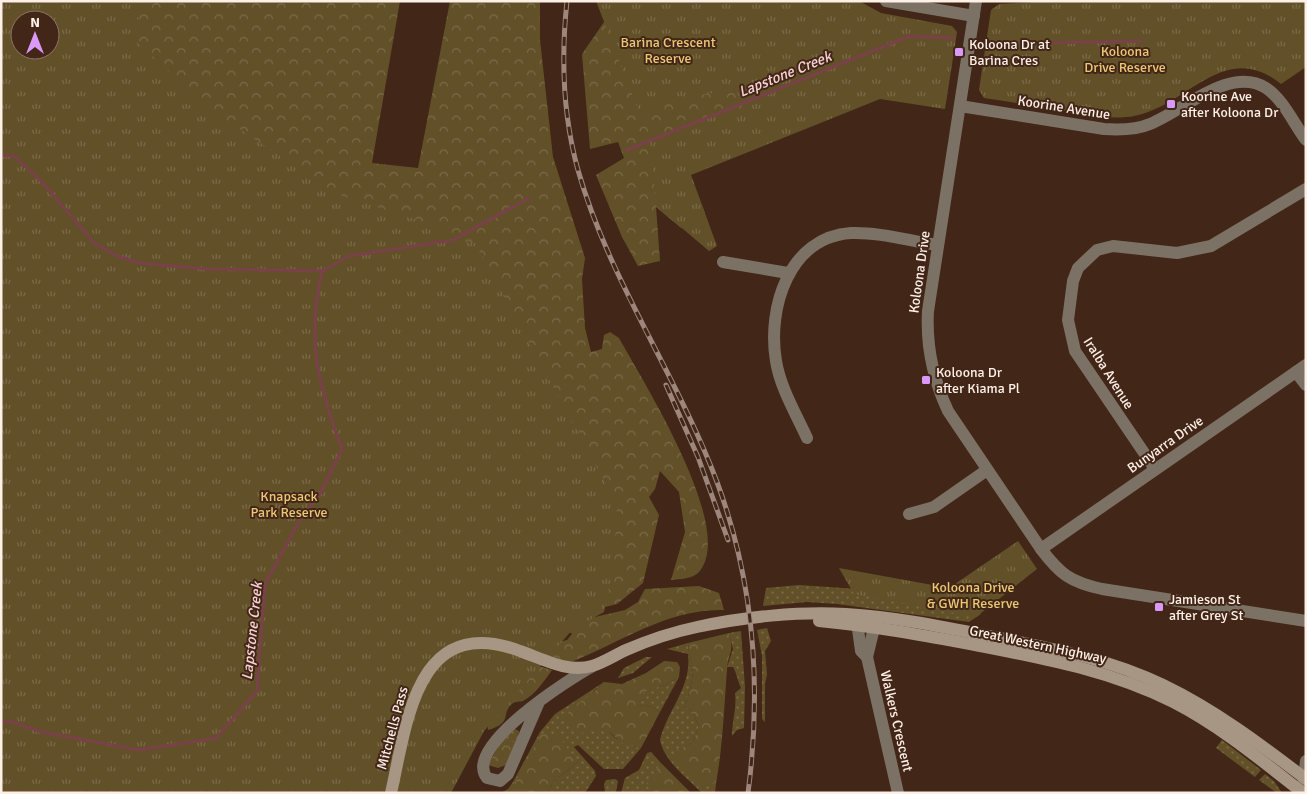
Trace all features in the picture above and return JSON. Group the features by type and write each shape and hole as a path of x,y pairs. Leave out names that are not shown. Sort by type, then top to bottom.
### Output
{"main road":[{"name":"Great Western Highway","path":"593,666 656,638 696,627 728,622 817,614 856,620 925,624 1053,648 1134,672 1213,712 1303,787"},
{"name":"Great Western Highway","path":"856,620 874,628 1091,669 1127,682 1174,702 1214,726 1303,787"},
{"name":"Mitchells Pass","path":"391,793 410,708 417,689 428,670 452,650 471,645 499,645 568,668 593,666"}],"street":[{"path":"886,1 974,16"},
{"name":"Koloona Drive","path":"976,1 928,318 932,367 948,411 1041,548 1060,572 1074,581 1084,585 1306,621"},
{"name":"Koorine Avenue","path":"960,106 1104,129 1124,129 1151,124 1223,84 1246,82 1261,85 1273,94 1306,140"},
{"name":"Iralba Avenue","path":"1155,469 1079,359 1071,342 1068,320 1073,281 1078,268 1097,250 1113,246 1177,253 1203,249 1219,242 1306,189"},
{"path":"807,438 780,377 775,354 776,322 781,294 788,273 795,263 816,246 840,235 860,233 938,245"},
{"path":"724,262 788,273"},
{"path":"1301,368 1306,386"},
{"name":"Bunyarra Drive","path":"1041,548 1301,368"},
{"path":"909,514 934,507 987,470"},
{"name":"Walkers Crescent","path":"856,620 861,651 868,657"},
{"name":"Walkers Crescent","path":"874,628 868,657 898,793"},
{"name":"Great Western Highway","path":"539,702 508,774 500,781 487,778 483,773 482,764 488,752 511,724 539,702 568,681 593,666"},
{"path":"1303,787 1306,761"}],"green space":[{"name":"Knapsack Park Reserve","path":"1,1 400,1 372,163 418,168 450,1 540,1 540,40 553,157 585,258 582,279 585,328 591,352 602,349 604,335 610,332 619,338 647,386 682,455 696,490 706,523 707,551 699,572 690,577 671,580 685,532 679,492 660,471 655,489 649,497 659,515 643,583 617,604 525,627 75,793"},
{"name":"Knapsack Park Reserve","path":"1,1 143,1 133,39 217,114 337,194 451,231 448,239 475,243 617,504 614,562 604,612 573,629 484,731 451,793 1,793"},
{"name":"Barina Crescent Reserve","path":"596,1 859,1 881,13 952,26 957,32 945,109 880,99 691,175 717,246 709,251 656,206 650,141 694,121 743,108 736,89 671,100 641,117"},
{"name":"Barina Crescent Reserve","path":"849,1 690,175 705,213 681,228 656,207 660,261 638,266 622,237 596,175 624,158 618,142 590,149 582,54 611,12"},
{"name":"Koloona Drive Reserve","path":"1051,1 1306,1 1306,67 1281,84 1261,72 1242,68 1224,71 1206,79 1153,110 1125,117 1092,115 984,98 979,90 991,10 999,4"},
{"name":"Koloona Drive & GWH Reserve","path":"1018,541 1037,569 976,617 854,594 839,568 949,588"},
{"path":"799,585 858,589 981,614 969,622 837,604 807,602 763,606 766,588"},
{"path":"699,586 719,593 724,610 704,611 664,621 571,662 552,658 541,647 567,640 572,634 561,625 625,610 638,602 645,589"},
{"path":"767,628 771,641 765,651 767,674 765,684 765,722 762,719 762,656 757,630"},
{"path":"741,631 745,687 744,728 737,730 732,736 735,693 741,688 733,667 727,667 733,649 729,633"},
{"path":"729,633 731,649 716,783 702,785 673,759 676,750 692,743 699,727 693,713 685,706 692,676 688,643"},
{"path":"688,643 692,676 685,706 693,713 699,727 692,743 677,750 690,774 701,781 716,783 715,793 702,793 683,775 666,755 660,740 668,718 683,688 688,666 688,654 667,649"},
{"path":"646,657 652,657 633,673 618,678 624,668"},
{"path":"664,661 677,662 680,667 679,677 665,685 643,692 639,705 652,707 660,712 641,748 623,744 605,728 578,734 571,728 565,718 574,707 604,682 622,684 646,673"},
{"path":"528,663 552,670 532,695 523,701 512,704 507,711 504,721 488,730 487,720"},
{"path":"679,677 660,712 652,707 638,705 643,691 665,685"},
{"path":"604,682 592,693 603,722 613,736 620,741 641,748 623,769 604,769 578,745 574,747 595,771 596,776 585,793 547,793 554,781 578,762 522,772 509,793 501,793 508,789 513,782 540,732 555,714"},
{"path":"515,729 519,731 517,742 501,742"},
{"path":"542,733 558,736 578,762 554,781 547,793 509,793"},
{"path":"1222,740 1261,770 1255,777 1216,748"},
{"path":"501,742 517,742 506,765 498,768 488,765"},
{"path":"651,752 661,763 647,786 650,788 643,793 621,793 625,778 639,770 647,753"},
{"path":"661,763 691,793 643,793 649,788 646,785"},
{"path":"1265,774 1274,781 1282,793 1277,793 1259,780"},
{"path":"615,779 618,781 616,792 605,793 604,784 606,780"}],"waterway":[{"name":"Lapstone Creek","path":"627,150 910,36 954,38"},
{"name":"Lapstone Creek","path":"988,44 1141,41"},
{"path":"1,155 14,156 42,182 94,243 117,256 140,263 208,269 322,271"},
{"name":"Lapstone Creek","path":"1,722 9,721 42,732 139,750 216,738 257,691 265,584 302,516 320,494 342,449 326,404 317,362 315,319 322,271 349,256 453,240 529,198"}],"railway":[{"path":"567,1 564,43 566,108 578,170 591,211 607,250 701,442 730,520 739,558 747,596 754,674 754,714 748,793"},
{"path":"666,385 698,457 728,540"}],"place":[{"name":"Koloona Dr at Barina Cres","path":"959,52"},
{"name":"Koorine Ave after Koloona Dr","path":"1171,104"},
{"name":"Koloona Dr after Kiama Pl","path":"926,380"},
{"name":"Jamieson St after Grey St","path":"1159,607"}]}
